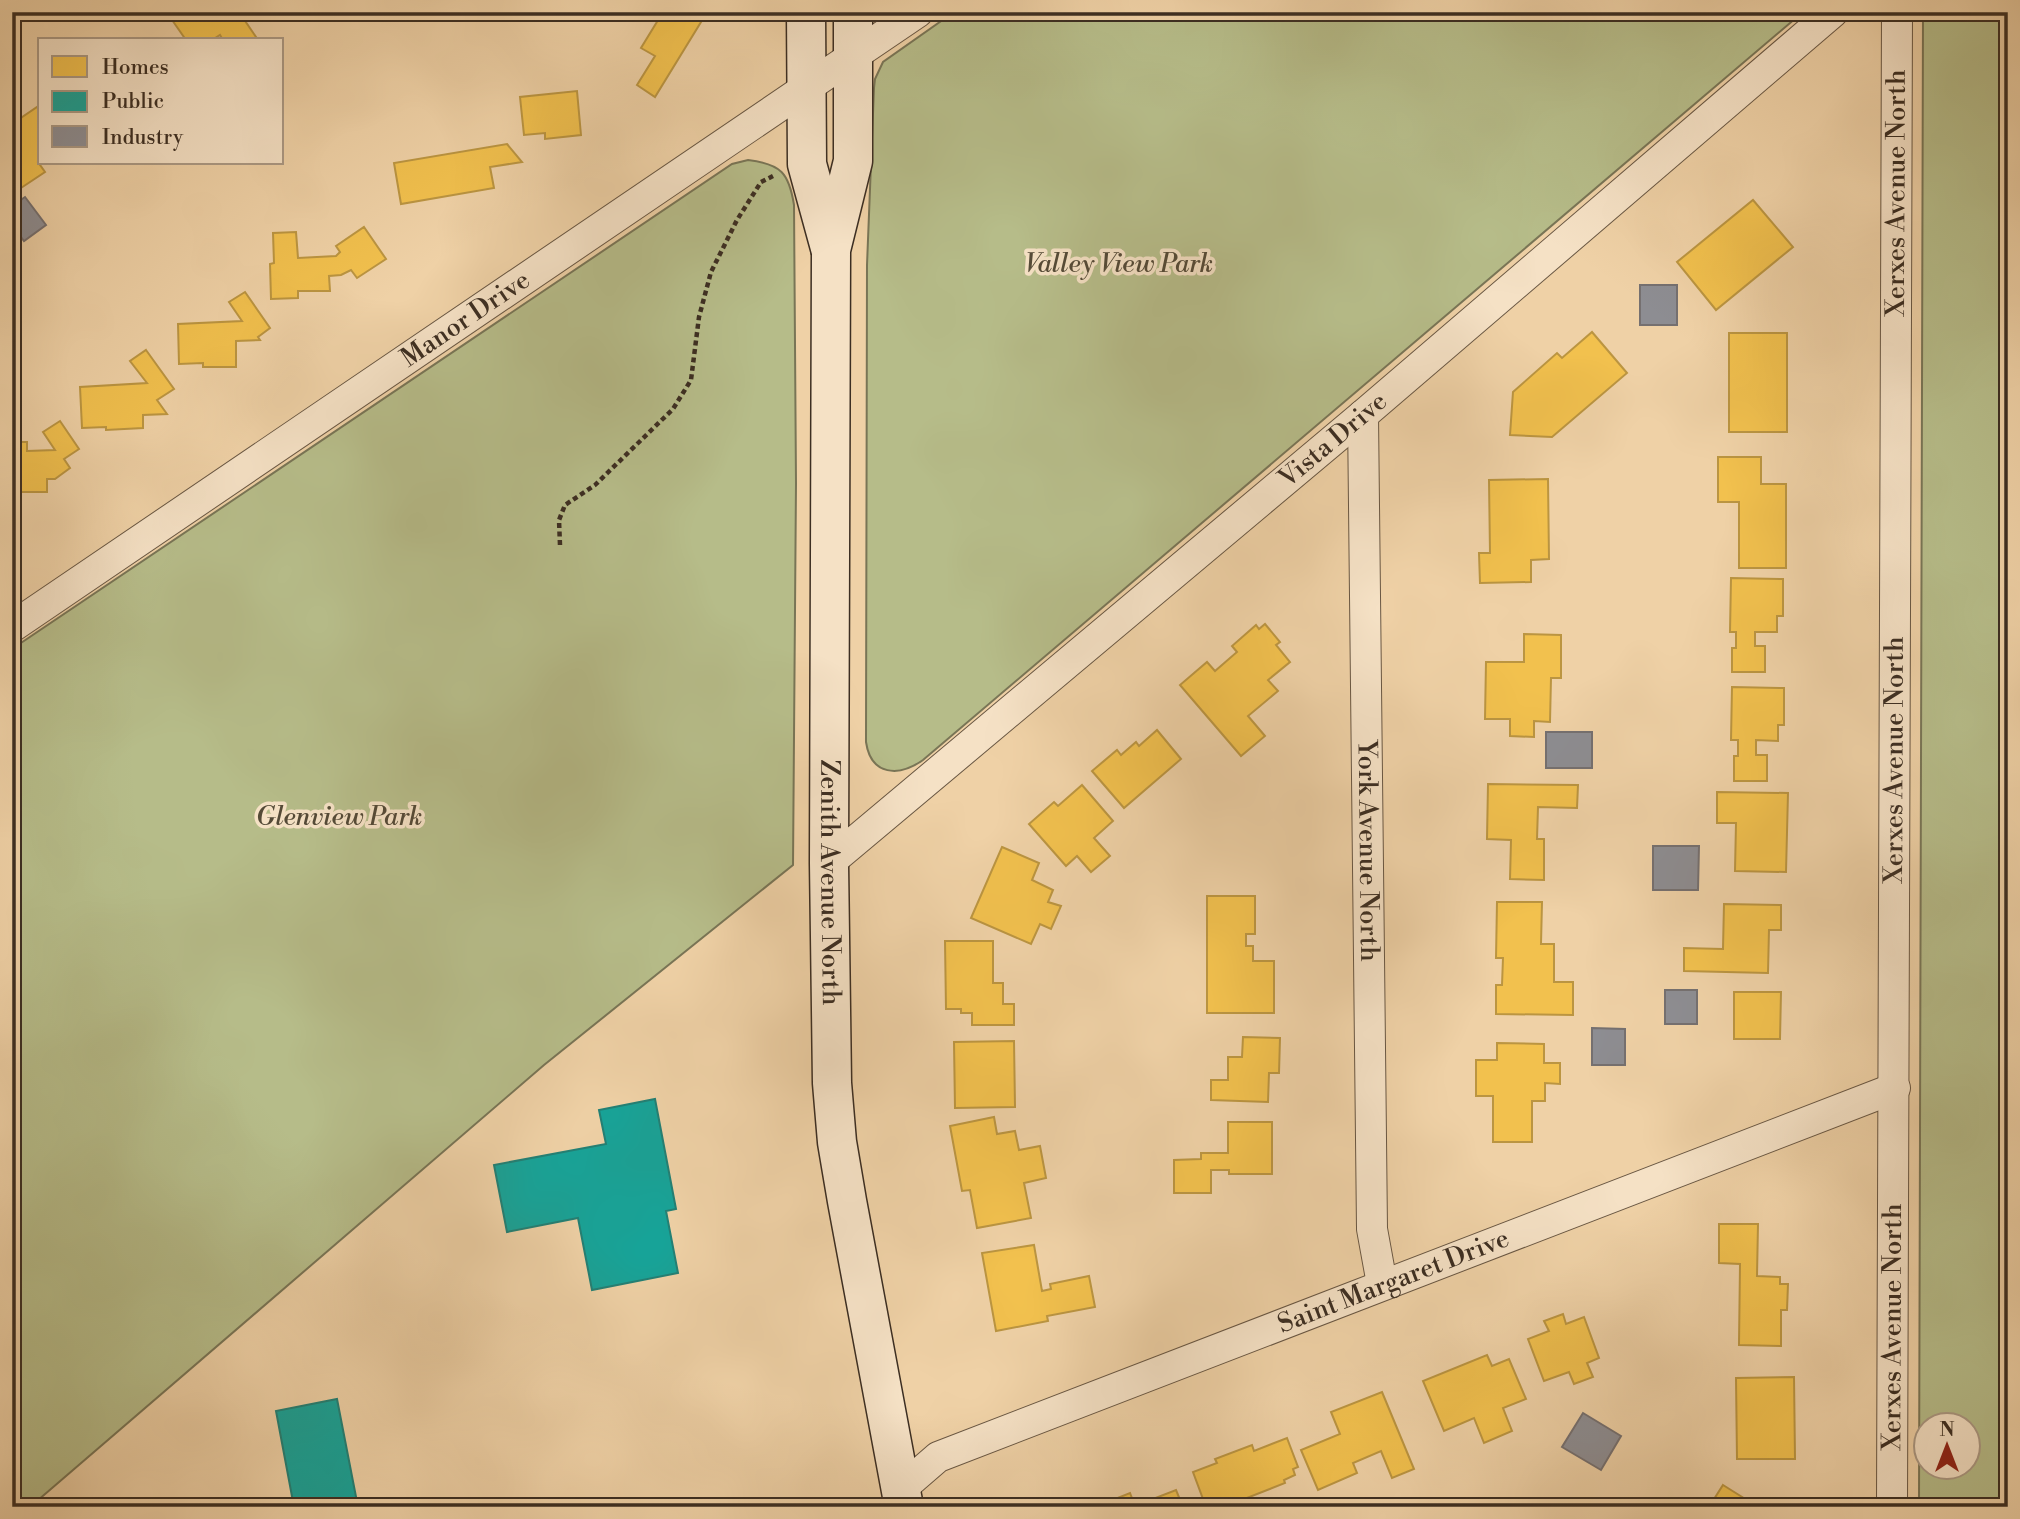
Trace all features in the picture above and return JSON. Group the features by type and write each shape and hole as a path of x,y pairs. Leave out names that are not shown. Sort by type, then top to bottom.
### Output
{"street":[{"name":"Zenith Avenue North","path":"806,12 807,164 831,250"},
{"name":"Zenith Avenue North","path":"853,12 853,161 831,250 829,863 832,1083 837,1142 902,1498"},
{"name":"Manor Drive","path":"12,627 918,12"},
{"name":"Vista Drive","path":"829,863 1363,415 1833,12"},
{"name":"Xerxes Avenue North","path":"1892,1507 1897,12"},
{"name":"York Avenue North","path":"1363,415 1372,1229 1382,1284"},
{"name":"Saint Margaret Drive","path":"902,1498 939,1457 1895,1088"}],"path":[{"path":"560,545 559,520 565,505 595,485 673,409 691,380 699,317 711,272 737,220 761,182 778,174"}],"green space":[{"name":"Valley View Park","path":"954,12 1803,12 923,760 914,766 896,771 887,770 874,762 866,742 867,265 874,88 883,62"},
{"path":"1923,12 2008,12 2008,1507 1919,1507 1919,1480 1982,1480 1982,1410 1919,1410"},
{"name":"Glenview Park","path":"748,160 768,164 782,172 789,185 794,205 796,483 793,865 544,1065 30,1507 12,1507 12,649 732,164"}],"building: Homes":[{"path":"176,12 239,12 256,37 222,38 220,35 215,38 185,38 170,17"},
{"path":"663,12 685,12 701,22 655,97 637,85 655,56 641,48"},
{"path":"577,91 581,135 545,139 545,133 524,135 520,97"},
{"path":"38,106 38,164 45,172 21,188 12,176 12,124"},
{"path":"507,144 522,162 490,167 494,188 401,204 394,163"},
{"path":"1753,200 1793,247 1716,310 1677,262"},
{"path":"364,227 386,259 357,278 351,270 341,275 329,276 330,291 298,291 298,298 271,299 273,233 296,232 298,258 336,256 340,252 336,246"},
{"path":"245,292 270,328 258,337 260,340 236,341 236,367 203,367 203,363 179,364 178,324 242,321 229,302"},
{"path":"1592,332 1627,373 1552,437 1510,435 1513,392 1557,353 1562,358"},
{"path":"1729,333 1787,333 1787,432 1729,432"},
{"path":"146,350 174,389 157,400 167,414 143,415 143,428 82,428 80,387 147,383 130,361"},
{"path":"60,421 79,449 64,459 70,468 55,479 47,479 47,492 12,492 12,434 15,434 15,442 27,442 27,451 55,450 43,432"},
{"path":"1718,457 1761,457 1761,484 1786,484 1786,568 1739,568 1739,502 1718,502"},
{"path":"1548,479 1549,559 1531,560 1531,582 1480,583 1479,553 1490,553 1489,480"},
{"path":"1731,578 1783,579 1783,616 1777,616 1777,632 1755,632 1755,646 1765,646 1765,672 1732,672 1732,648 1736,648 1736,632 1730,632"},
{"path":"1265,624 1280,642 1276,645 1290,662 1268,680 1278,691 1248,716 1265,736 1241,756 1180,685 1207,662 1215,671 1237,652 1232,646 1256,625 1259,629"},
{"path":"1524,634 1561,635 1561,678 1551,678 1550,722 1534,721 1534,737 1510,736 1510,719 1485,719 1486,662 1524,662"},
{"path":"1732,687 1784,688 1784,725 1778,725 1778,741 1756,740 1756,755 1767,755 1767,781 1734,781 1734,756 1738,756 1738,740 1731,740"},
{"path":"1157,730 1181,759 1124,808 1092,771 1117,750 1121,755 1136,742 1139,746"},
{"path":"1488,784 1578,785 1577,808 1538,807 1537,839 1544,839 1544,880 1510,879 1511,840 1487,839"},
{"path":"1082,785 1113,821 1094,838 1110,856 1091,872 1077,856 1066,866 1029,824 1054,802 1058,806"},
{"path":"1717,792 1788,793 1786,872 1735,871 1736,823 1717,823"},
{"path":"1002,847 1039,863 1032,880 1053,890 1048,902 1061,906 1051,929 1040,924 1031,944 971,918"},
{"path":"1207,896 1255,896 1255,934 1246,934 1246,946 1253,946 1253,961 1274,961 1274,1013 1207,1013"},
{"path":"1497,902 1542,902 1541,944 1554,944 1554,982 1573,982 1573,1015 1496,1014 1496,985 1502,985 1503,958 1496,958"},
{"path":"1724,904 1781,905 1781,930 1769,930 1768,973 1684,971 1684,948 1723,949"},
{"path":"945,941 993,941 993,983 1003,983 1003,1004 1014,1004 1014,1025 972,1025 972,1013 961,1013 961,1009 946,1009"},
{"path":"1734,992 1781,992 1780,1039 1734,1039"},
{"path":"1243,1037 1280,1038 1279,1073 1269,1073 1268,1102 1211,1100 1211,1080 1228,1080 1228,1057 1242,1057"},
{"path":"1014,1041 1015,1107 955,1108 954,1042"},
{"path":"1497,1043 1544,1044 1544,1063 1560,1063 1560,1084 1545,1083 1545,1101 1532,1101 1532,1142 1493,1142 1493,1096 1476,1096 1476,1060 1497,1060"},
{"path":"994,1117 997,1134 1015,1131 1019,1150 1040,1146 1046,1178 1024,1183 1031,1218 977,1228 970,1190 962,1191 950,1126"},
{"path":"1228,1122 1272,1122 1272,1174 1229,1174 1229,1170 1211,1170 1211,1193 1174,1193 1174,1160 1201,1159 1201,1153 1228,1153"},
{"path":"1719,1224 1758,1224 1757,1276 1780,1277 1780,1284 1788,1284 1787,1310 1781,1310 1781,1346 1739,1345 1740,1264 1719,1263"},
{"path":"1034,1245 1042,1291 1051,1289 1050,1284 1089,1276 1095,1307 1047,1316 1048,1321 996,1331 982,1253"},
{"path":"1563,1314 1566,1324 1584,1317 1599,1358 1587,1363 1593,1377 1574,1384 1569,1372 1544,1381 1528,1339 1549,1331 1544,1321"},
{"path":"1487,1355 1492,1366 1509,1359 1526,1399 1503,1408 1512,1431 1484,1443 1474,1418 1444,1431 1423,1381"},
{"path":"1794,1377 1795,1459 1737,1459 1736,1378"},
{"path":"1382,1392 1414,1469 1392,1478 1381,1451 1353,1463 1357,1473 1318,1490 1301,1450 1340,1434 1331,1412"},
{"path":"1287,1438 1298,1467 1293,1469 1295,1475 1284,1480 1285,1483 1224,1507 1206,1507 1193,1472 1217,1463 1215,1459 1252,1445 1254,1451"},
{"path":"1723,1485 1758,1507 1709,1507"},
{"path":"1176,1490 1183,1507 1095,1507 1130,1493 1135,1506"}],"building: Public":[{"path":"655,1099 676,1209 666,1211 678,1273 592,1290 578,1218 507,1232 494,1165 606,1144 599,1110"},
{"path":"337,1399 358,1507 294,1507 276,1411"}],"building: Industry":[{"path":"25,197 46,225 24,241 12,225 12,206"},
{"path":"1640,285 1677,285 1677,325 1640,325"},
{"path":"1546,732 1592,732 1592,768 1546,768"},
{"path":"1653,846 1699,846 1698,890 1653,890"},
{"path":"1665,990 1697,990 1697,1024 1665,1024"},
{"path":"1592,1028 1625,1029 1625,1065 1592,1065"},
{"path":"1583,1413 1621,1436 1601,1470 1562,1447"}]}
